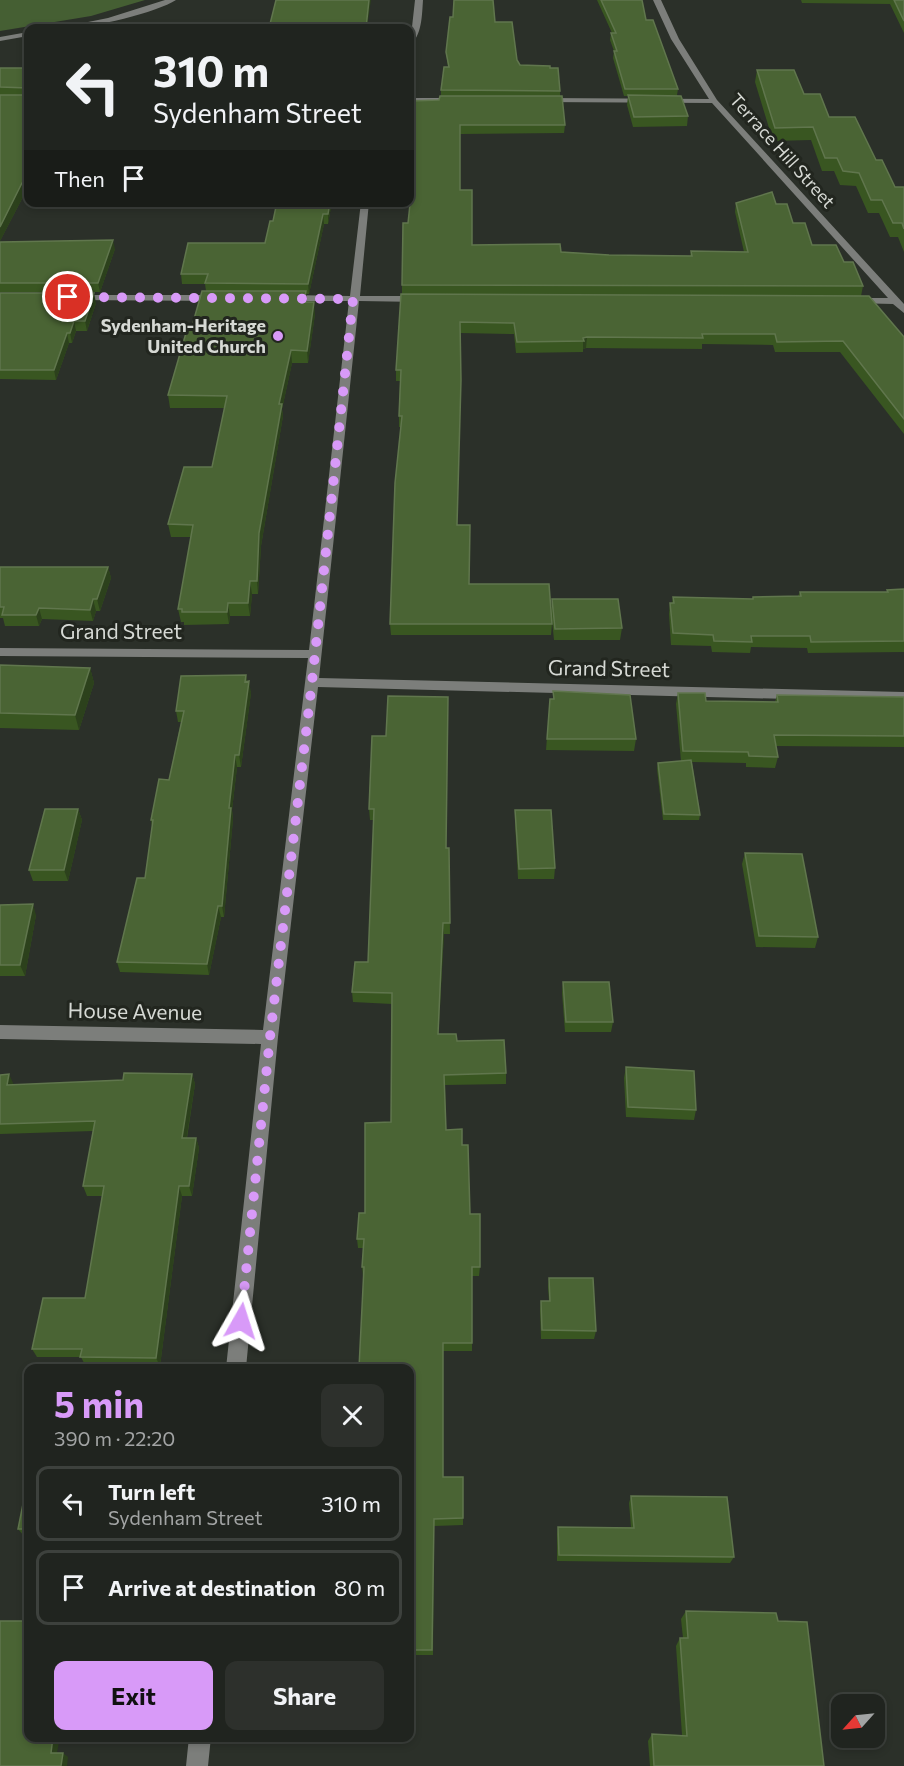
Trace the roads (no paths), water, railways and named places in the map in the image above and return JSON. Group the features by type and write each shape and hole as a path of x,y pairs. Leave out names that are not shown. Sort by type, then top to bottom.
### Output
{"street":[{"path":"86,24 109,20 172,0"},
{"path":"414,33 418,23 419,0"},
{"name":"Terrace Hill Street","path":"657,0 675,39 714,100 904,310"},
{"path":"0,39 24,35"},
{"path":"414,100 468,100"},
{"path":"538,100 714,100"},
{"path":"236,1364 270,1037 364,207"},
{"path":"58,297 233,298"},
{"path":"280,298 431,299"},
{"path":"848,301 895,301"},
{"name":"Grand Street","path":"0,652 314,654"},
{"name":"Grand Street","path":"312,682 904,697"},
{"name":"House Avenue","path":"0,1032 270,1037"},
{"path":"197,1766 199,1742"}],"place":[{"name":"Sydenham-Heritage United Church","path":"278,336"}]}
